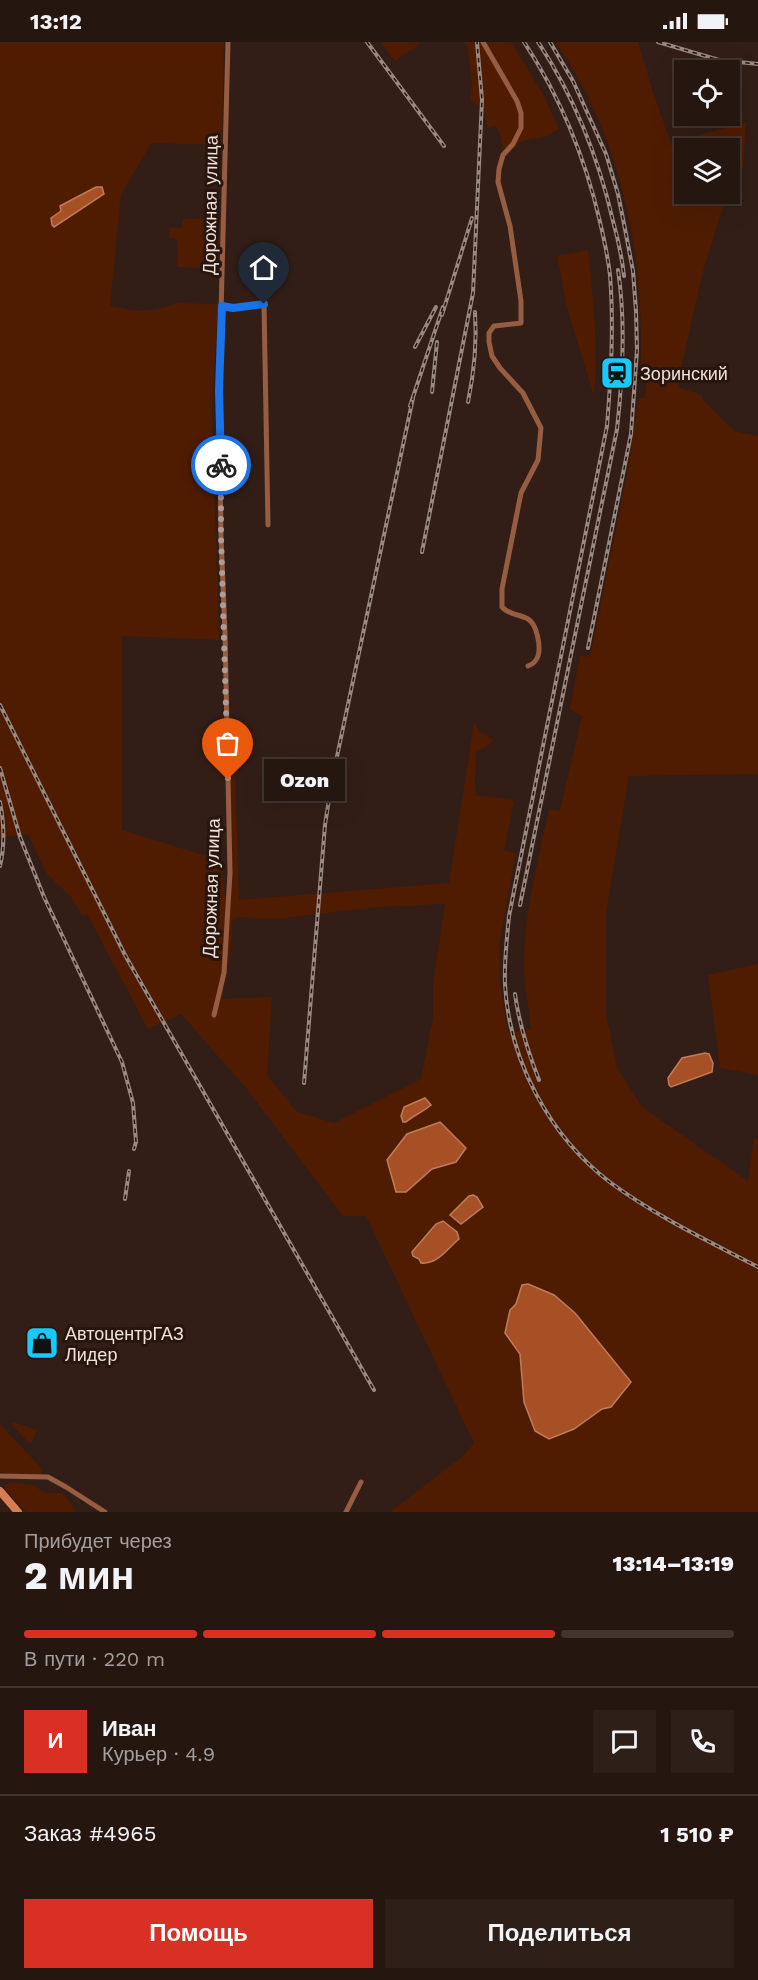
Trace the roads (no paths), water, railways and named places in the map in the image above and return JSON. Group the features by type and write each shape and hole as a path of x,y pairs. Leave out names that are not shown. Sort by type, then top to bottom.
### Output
{"main road":[{"path":"0,1491 18,1512"}],"street":[{"name":"Дорожная улица","path":"214,1015 224,973 230,873 219,390 228,42"},
{"path":"483,42 517,100 521,113 521,128 513,144 503,155 498,182 510,226 521,301 521,323 494,326 489,333 489,342 492,356 524,393 541,428 538,460 521,493 502,589 502,607 506,612 528,619 533,624 539,644 539,655 535,663 528,666"},
{"path":"222,306 233,308 264,304 268,525"},
{"path":"0,1476 48,1477 105,1512"},
{"path":"346,1512 361,1482"}],"railway":[{"path":"367,42 444,146"},
{"path":"422,552 473,293 482,100 477,42"},
{"path":"524,42 560,106 587,174 608,262 612,332 607,426 509,916 505,975 508,1013 524,1069 537,1095 569,1143 589,1164 611,1183 646,1206 758,1267"},
{"path":"538,42 563,84 584,128 607,197 624,276"},
{"path":"550,42 573,81 606,154 618,194 625,229 633,271 636,311 637,350 631,434 588,648"},
{"path":"658,42 719,60 758,64"},
{"path":"442,315 472,218"},
{"path":"520,905 617,429 623,349 618,270"},
{"path":"415,347 436,307"},
{"path":"410,406 443,307"},
{"path":"468,402 476,335 475,312"},
{"path":"432,392 437,342"},
{"path":"304,1083 325,825 332,780 413,398"},
{"path":"0,705 125,955 374,1390"},
{"path":"0,768 20,837 44,897 122,1062 133,1103 136,1142 134,1149"},
{"path":"0,802 3,834 0,866"},
{"path":"515,994 524,1038 539,1080"},
{"path":"125,1199 129,1171"}],"place":[{"name":"Зоринский","path":"617,373"},
{"name":"Ozon","path":"228,780"},
{"name":"АвтоцентрГАЗ Лидер","path":"42,1343"}]}
